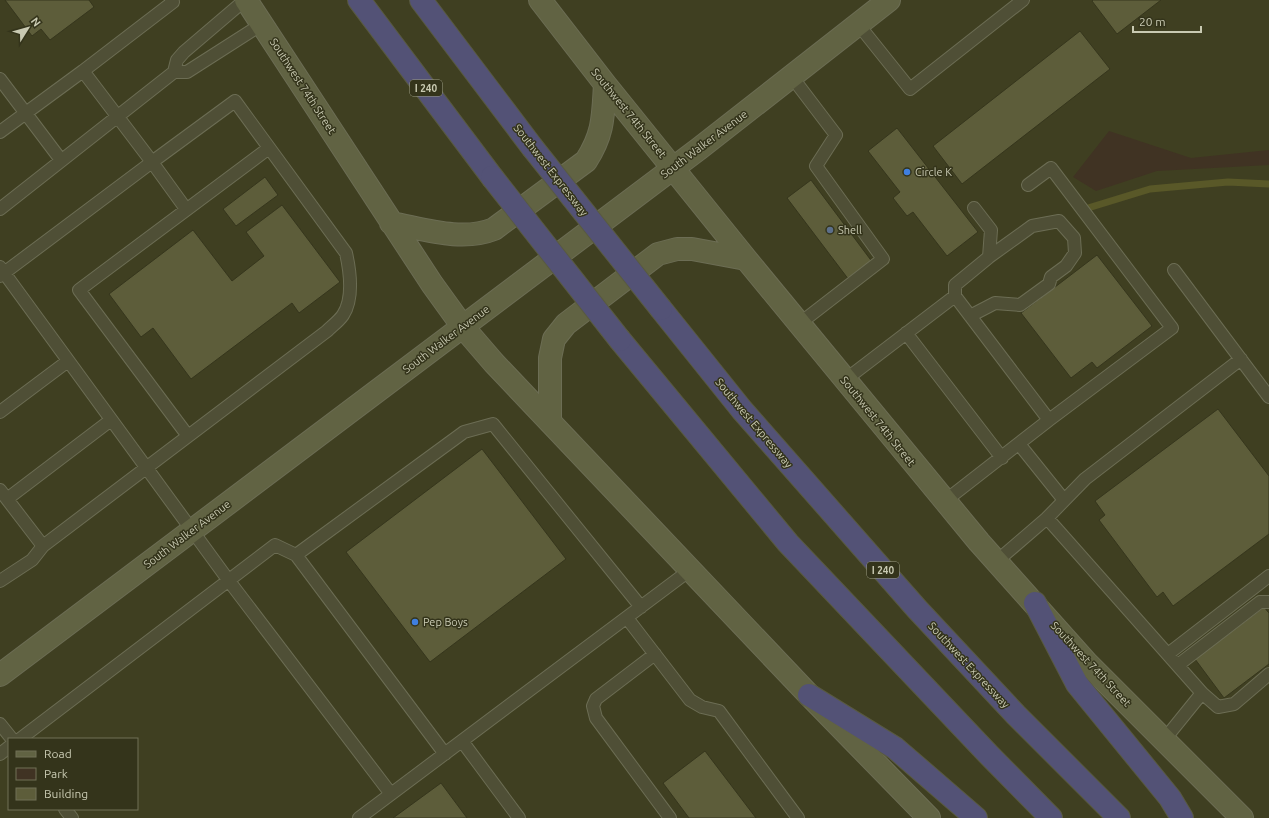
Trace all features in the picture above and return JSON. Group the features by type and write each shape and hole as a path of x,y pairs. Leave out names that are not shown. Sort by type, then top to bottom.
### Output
{"highway":[{"name":"I 240","path":"359,0 492,177 620,340 788,543 941,705 1051,818"},
{"name":"Southwest Expressway","path":"421,0 532,147 742,410 918,609 1016,715 1119,818"},
{"path":"1034,602 1077,684 1170,798 1182,818"},
{"path":"808,695 895,748 976,818"}],"main road":[{"name":"Southwest 74th Street","path":"246,0 391,223 463,327 494,363 808,695 929,818"},
{"name":"Southwest 74th Street","path":"540,0 605,84 746,259 945,501 1087,663 1242,818"},
{"name":"South Walker Avenue","path":"0,675 673,168 792,77 888,0"},
{"path":"391,223 464,234 483,233 494,229 586,161 594,149 603,125 605,84"},
{"path":"550,421 550,358 554,339 566,324 658,254 677,249 746,259"}],"lane":[{"path":"0,132 172,2 171,0"},
{"path":"0,208 174,72 177,60 184,52 246,0"},
{"path":"858,24 910,89 1022,0"},
{"path":"174,72 187,72 262,24"},
{"path":"82,71 186,209"},
{"path":"792,77 836,135 816,166 883,259 799,324"},
{"path":"0,79 61,160"},
{"path":"0,581 32,560 43,546 146,467 327,331 344,315 350,295 351,274 346,253 235,101 2,272 146,467 229,581 391,794"},
{"path":"188,436 78,290 269,148"},
{"path":"945,501 1049,420 1172,328 1051,168 1028,185"},
{"path":"974,208 991,230 989,257"},
{"path":"970,316 995,303 1020,305 1049,284 1051,277 1066,266 1075,253 1074,238 1059,221 1032,226 989,257 955,285 955,296 970,316 1049,420"},
{"path":"1174,270 1269,397"},
{"path":"845,380 955,296"},
{"path":"906,333 1002,458"},
{"path":"997,561 1047,518 1085,479 1241,359"},
{"path":"0,412 68,362"},
{"path":"43,546 3,494 111,420"},
{"path":"296,555 464,432 493,424 641,607"},
{"path":"1019,444 1064,500"},
{"path":"1047,518 1202,693 1218,707 1234,704 1269,674"},
{"path":"21,738 275,545 296,555 445,754"},
{"path":"359,818 690,570"},
{"path":"1168,654 1269,576"},
{"path":"1178,665 1260,602 1269,602"},
{"path":"627,618 690,700 702,707 719,711 798,818"},
{"path":"655,654 596,699 593,706 596,718 670,818"},
{"path":"1164,740 1202,693"},
{"path":"0,724 11,738"},
{"path":"462,741 519,818"},
{"path":"0,754 8,748"},
{"path":"66,810 72,818"}],"green space":[{"path":"1109,131 1191,158 1269,150 1269,165 1157,171 1096,191 1073,177"}],"building":[{"path":"5,0 89,0 94,7 50,40 41,29 32,36"},
{"path":"1161,0 1117,34 1092,1"},
{"path":"1080,31 1110,69 962,184 933,146"},
{"name":"Circle K","path":"897,128 978,232 947,256 913,212 907,216 893,198 900,192 868,151"},
{"path":"265,177 278,195 236,226 223,209"},
{"name":"Shell","path":"811,180 873,263 849,280 787,198"},
{"path":"282,205 340,282 299,313 292,303 191,379 153,328 141,337 109,294 193,230 232,281 264,256 246,232"},
{"path":"1097,255 1152,326 1097,368 1092,362 1071,378 1021,313"},
{"path":"1218,409 1269,476 1269,534 1173,606 1163,592 1157,597 1099,520 1105,515 1095,501"},
{"path":"482,449 566,559 430,662 346,552"},
{"path":"1264,607 1269,613 1269,664 1224,698 1195,659"},
{"path":"705,751 756,818 689,818 663,783"},
{"path":"441,783 467,818 393,818"}],"waterway":[{"path":"1088,208 1150,189 1228,182 1269,184"}],"place":[{"name":"Circle K","path":"907,172"},
{"name":"Shell","path":"830,230"},
{"name":"Pep Boys","path":"415,622"}]}
